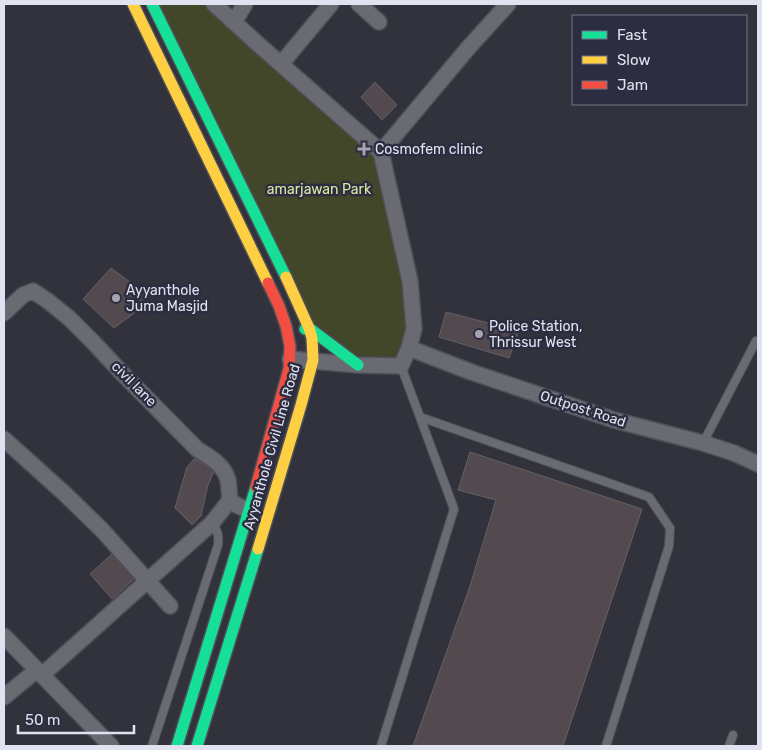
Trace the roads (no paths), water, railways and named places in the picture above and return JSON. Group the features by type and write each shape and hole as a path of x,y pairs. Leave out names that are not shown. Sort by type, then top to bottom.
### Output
{"main road":[{"name":"Ayyanthole Civil Line Road","path":"134,4 279,306 290,346 289,368 281,398 177,746"},
{"name":"Ayyanthole Civil Line Road","path":"152,4 259,222 312,338 313,360 271,506 197,746"},
{"path":"287,331 309,328 358,365"},
{"path":"250,505 271,506"}],"street":[{"path":"214,4 381,152 410,281 414,328 409,348 401,366 358,365 290,359"},
{"path":"234,22 245,4"},
{"path":"281,64 331,4"},
{"path":"359,4 379,22"},
{"path":"381,152 469,47 508,4"},
{"name":"civil lane","path":"4,313 23,295 32,290 64,313 194,445 219,464 228,481 230,500"},
{"name":"Outpost Road","path":"409,348 471,372 614,420 703,443 758,462"},
{"path":"4,439 102,530 170,606"},
{"path":"4,698 40,672 147,581 212,523 230,500 236,506 250,505"},
{"path":"4,636 111,746"}],"lane":[{"path":"703,443 756,341"},
{"path":"381,746 454,509 401,366"},
{"path":"420,418 650,497 670,528 669,546 606,746"},
{"path":"152,746 218,545 219,536 212,523"},
{"path":"729,746 733,734"}],"place":[{"name":"Cosmofem clinic","path":"364,149"},
{"name":"Ayyanthole Juma Masjid","path":"116,298"},
{"name":"Police Station, Thrissur West","path":"479,334"}],"park label":[{"name":"amarjawan Park","path":"319,189"}]}
